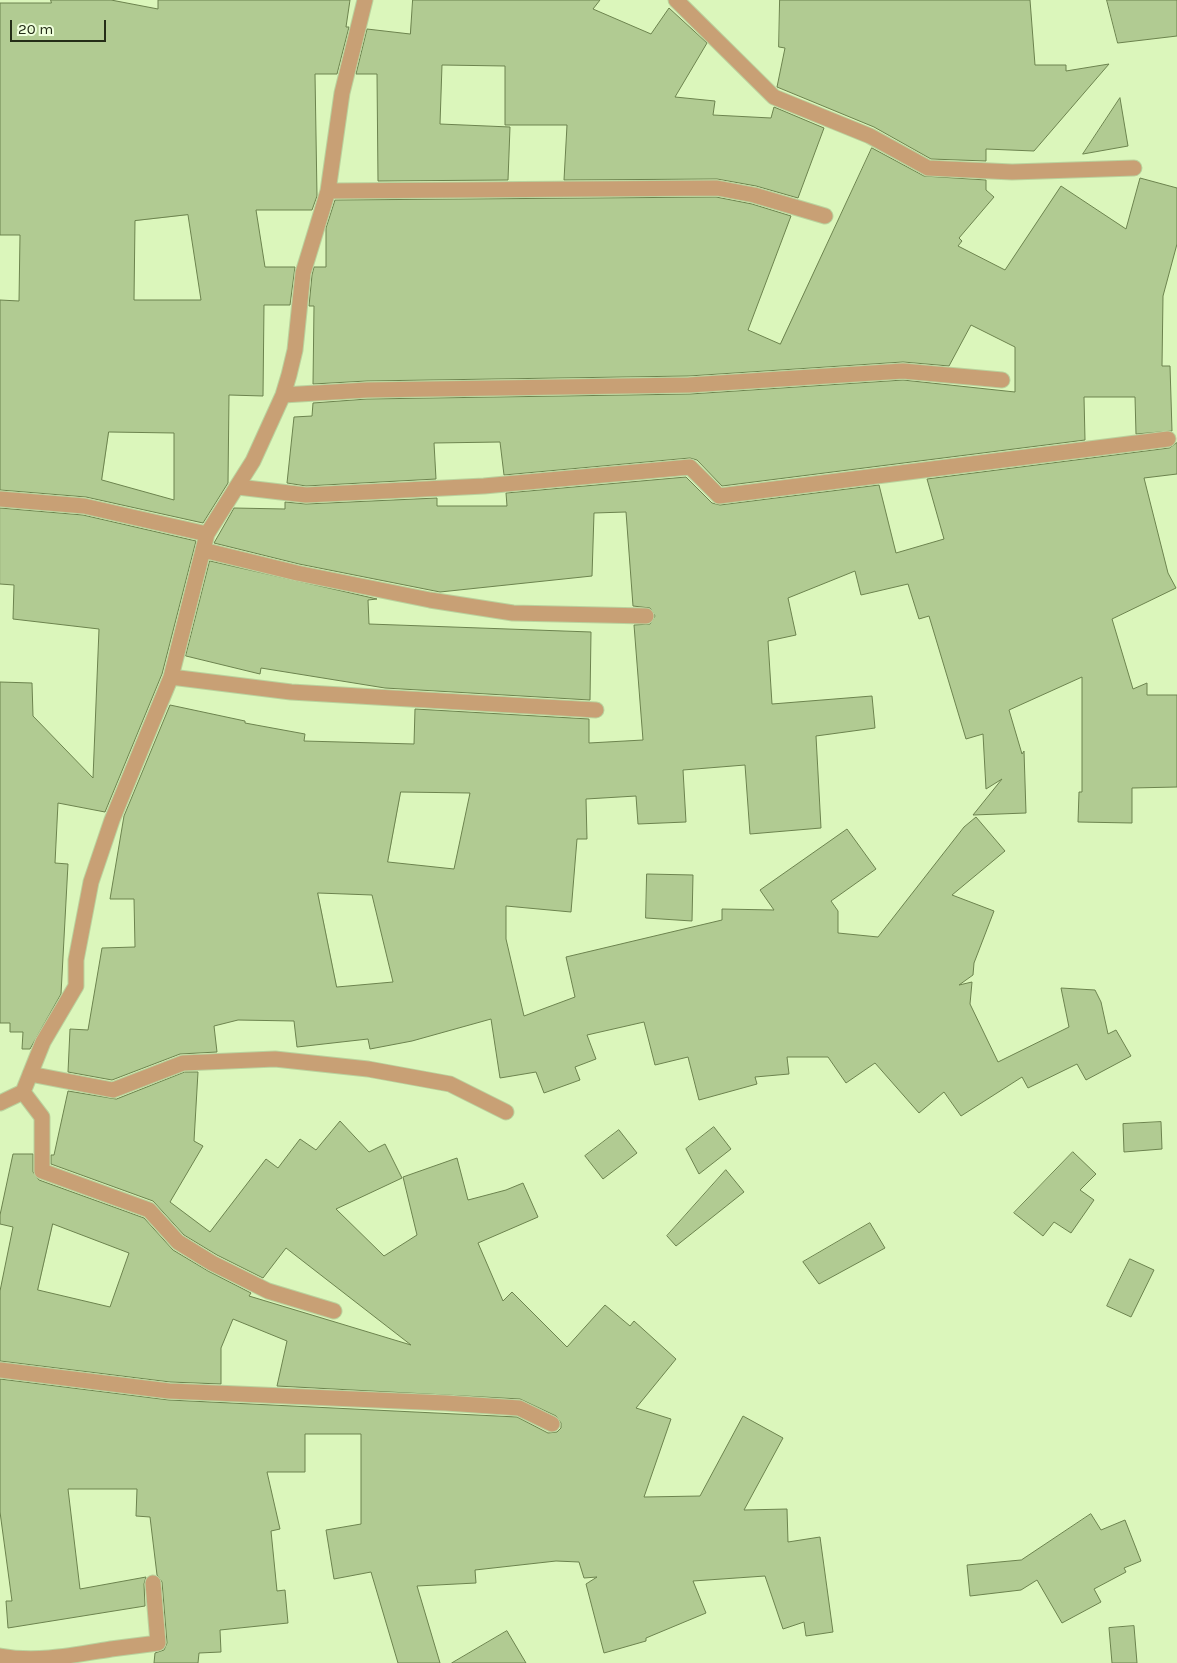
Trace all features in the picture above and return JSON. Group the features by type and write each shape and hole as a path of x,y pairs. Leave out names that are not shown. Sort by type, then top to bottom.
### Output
{"street":[{"path":"0,1103 23,1092 43,1042 76,986 76,960 92,882 112,820 171,678 207,534 253,461 283,395 295,350 304,273 328,191 342,93 365,0"},
{"path":"676,0 774,98 870,136 928,168 1012,172 1134,168"},
{"path":"328,191 717,188 754,195 825,216"},
{"path":"283,395 436,388 689,385 903,371 1002,380"},
{"path":"238,487 306,495 484,486 690,467 719,496 1168,439"},
{"path":"0,499 84,506 207,534"},
{"path":"202,550 297,573 411,596 513,613 646,616"},
{"path":"171,678 291,692 596,710"},
{"path":"30,1074 113,1090 183,1063 275,1059 368,1069 450,1084 506,1112"},
{"path":"23,1092 42,1117 42,1171 149,1210 178,1242 212,1263 268,1291 334,1312"},
{"path":"0,1370 169,1391 518,1408 552,1424"},
{"path":"0,1656 14,1661 52,1661 109,1649 158,1643 153,1583"}],"building":[{"path":"51,0 111,0 158,9 158,0 350,0 346,27 349,27 337,74 315,74 317,196 312,210 256,210 265,267 295,267 290,305 264,305 263,396 229,395 228,483 203,523 86,497 0,490 0,300 19,301 20,235 0,235 0,3 51,3","holes":["188,215 201,300 134,300 135,221","109,432 174,433 174,500 102,480"]},
{"path":"413,0 600,0 593,9 651,34 669,8 707,43 675,97 715,101 713,115 771,118 774,107 824,128 798,198 756,186 717,179 564,180 567,125 505,125 505,66 442,65 440,124 510,127 508,180 378,181 377,74 356,74 367,29 410,34"},
{"path":"780,0 1030,0 1035,65 1066,65 1066,71 1109,64 1034,151 986,149 986,161 931,159 874,127 777,87 785,48 779,47"},
{"path":"1107,0 1177,0 1177,36 1118,43"},
{"path":"1120,98 1128,146 1083,154"},
{"path":"872,148 924,176 986,180 986,190 994,197 959,238 962,241 958,246 1005,270 1061,186 1126,229 1140,178 1177,188 1177,244 1163,296 1162,366 1170,366 1172,431 1136,434 1135,397 1084,397 1085,440 722,486 697,460 690,458 504,475 500,442 434,443 436,479 306,486 287,483 294,417 312,416 313,403 367,399 690,394 903,380 1015,392 1015,347 971,325 949,366 903,362 689,376 367,381 313,384 314,306 309,306 312,275 314,267 326,267 326,228 335,200 716,197 752,204 791,216 748,330 780,344"},
{"path":"1177,443 1177,474 1144,478 1168,573 1176,588 1112,619 1133,689 1147,683 1147,695 1177,695 1177,787 1132,788 1132,823 1078,822 1079,792 1082,792 1082,677 1009,710 1022,754 1024,751 1026,813 973,815 1002,779 986,789 983,734 966,739 929,616 919,619 908,584 861,595 855,571 788,598 796,635 768,641 772,704 872,696 875,728 816,736 821,828 750,834 745,765 683,770 686,822 638,824 636,796 586,799 587,839 577,839 571,912 506,906 506,939 524,1016 575,997 566,957 722,920 722,909 774,910 760,890 847,829 876,869 831,901 838,911 838,933 878,937 964,827 976,817 1005,851 952,895 994,911 974,963 973,975 959,985 972,982 970,1004 998,1062 1069,1027 1061,988 1095,990 1101,1002 1108,1034 1116,1030 1131,1056 1086,1080 1077,1064 1028,1088 1022,1077 961,1116 944,1092 919,1113 875,1063 846,1083 828,1057 787,1057 789,1074 755,1077 757,1084 699,1100 688,1057 655,1065 644,1022 587,1035 596,1059 575,1067 580,1080 544,1093 536,1072 500,1078 491,1019 412,1041 370,1049 368,1039 297,1047 294,1021 238,1020 214,1026 217,1052 180,1054 112,1080 68,1072 70,1029 88,1030 102,948 135,947 134,899 110,899 124,816 170,705 245,721 245,723 305,734 304,741 414,744 415,709 589,719 589,743 643,740 634,625 650,624 655,616 650,608 633,606 626,512 594,513 592,576 440,592 299,564 214,543 234,508 285,509 285,502 306,504 437,498 437,506 507,506 506,493 686,477 712,503 720,505 879,485 896,553 944,539 927,479 1169,448","holes":["401,792 470,793 454,869 388,862","318,893 372,895 393,982 337,987"]},
{"path":"0,508 83,515 196,541 162,674 105,812 58,803 55,863 68,864 61,994 30,1049 22,1049 23,1032 10,1032 10,1023 0,1023 0,682 32,683 33,716 93,778 99,629 13,619 14,585 0,584"},
{"path":"210,561 377,599 368,600 369,624 591,632 590,700 385,688 261,668 260,674 186,656"},
{"path":"647,874 693,875 692,921 646,918"},
{"path":"185,1072 198,1072 194,1141 203,1146 170,1202 210,1232 266,1159 278,1168 300,1139 316,1150 340,1121 369,1152 385,1144 402,1178 336,1209 384,1256 417,1235 403,1177 457,1158 468,1200 506,1190 523,1183 538,1217 478,1243 503,1301 512,1292 567,1347 605,1305 630,1326 634,1321 676,1359 636,1408 671,1419 644,1497 700,1496 743,1416 783,1438 744,1510 787,1509 788,1542 820,1537 833,1632 806,1636 804,1622 783,1629 765,1576 693,1581 706,1613 646,1638 646,1641 604,1653 586,1584 597,1577 584,1578 579,1562 556,1561 475,1570 476,1583 417,1586 440,1663 398,1663 371,1572 334,1579 326,1530 361,1524 361,1434 305,1434 305,1472 267,1472 280,1529 271,1531 277,1591 285,1590 288,1623 220,1630 221,1652 199,1653 198,1663 154,1663 155,1653 164,1650 167,1643 162,1582 157,1575 150,1517 136,1516 137,1489 68,1489 80,1589 146,1577 144,1584 145,1606 8,1628 6,1601 12,1601 0,1512 0,1379 169,1400 517,1417 548,1433 557,1432 561,1428 561,1423 556,1416 520,1399 277,1386 287,1341 233,1319 221,1348 221,1384 170,1382 0,1361 0,1291 13,1227 0,1224 0,1215 13,1154 33,1154 33,1172 39,1180 144,1218 173,1250 251,1293 249,1296 411,1345 286,1248 263,1278 217,1255 184,1235 153,1201 51,1164 51,1155 54,1155 68,1091 116,1099","holes":["53,1224 129,1253 110,1307 38,1290"]},
{"path":"1161,1122 1162,1149 1124,1152 1123,1124"},
{"path":"714,1127 731,1149 699,1174 686,1149"},
{"path":"619,1130 637,1153 603,1179 585,1156"},
{"path":"1073,1152 1096,1174 1080,1190 1094,1200 1071,1233 1054,1222 1043,1236 1014,1213"},
{"path":"726,1170 744,1192 676,1246 667,1236"},
{"path":"870,1223 885,1248 819,1284 803,1262"},
{"path":"1130,1259 1154,1270 1131,1317 1107,1306"},
{"path":"1091,1514 1101,1530 1125,1520 1141,1561 1124,1568 1126,1572 1094,1589 1101,1602 1062,1623 1037,1580 1021,1590 970,1596 967,1565 1021,1560"},
{"path":"1134,1626 1137,1663 1112,1663 1109,1628"},
{"path":"507,1631 526,1663 452,1663"}]}
